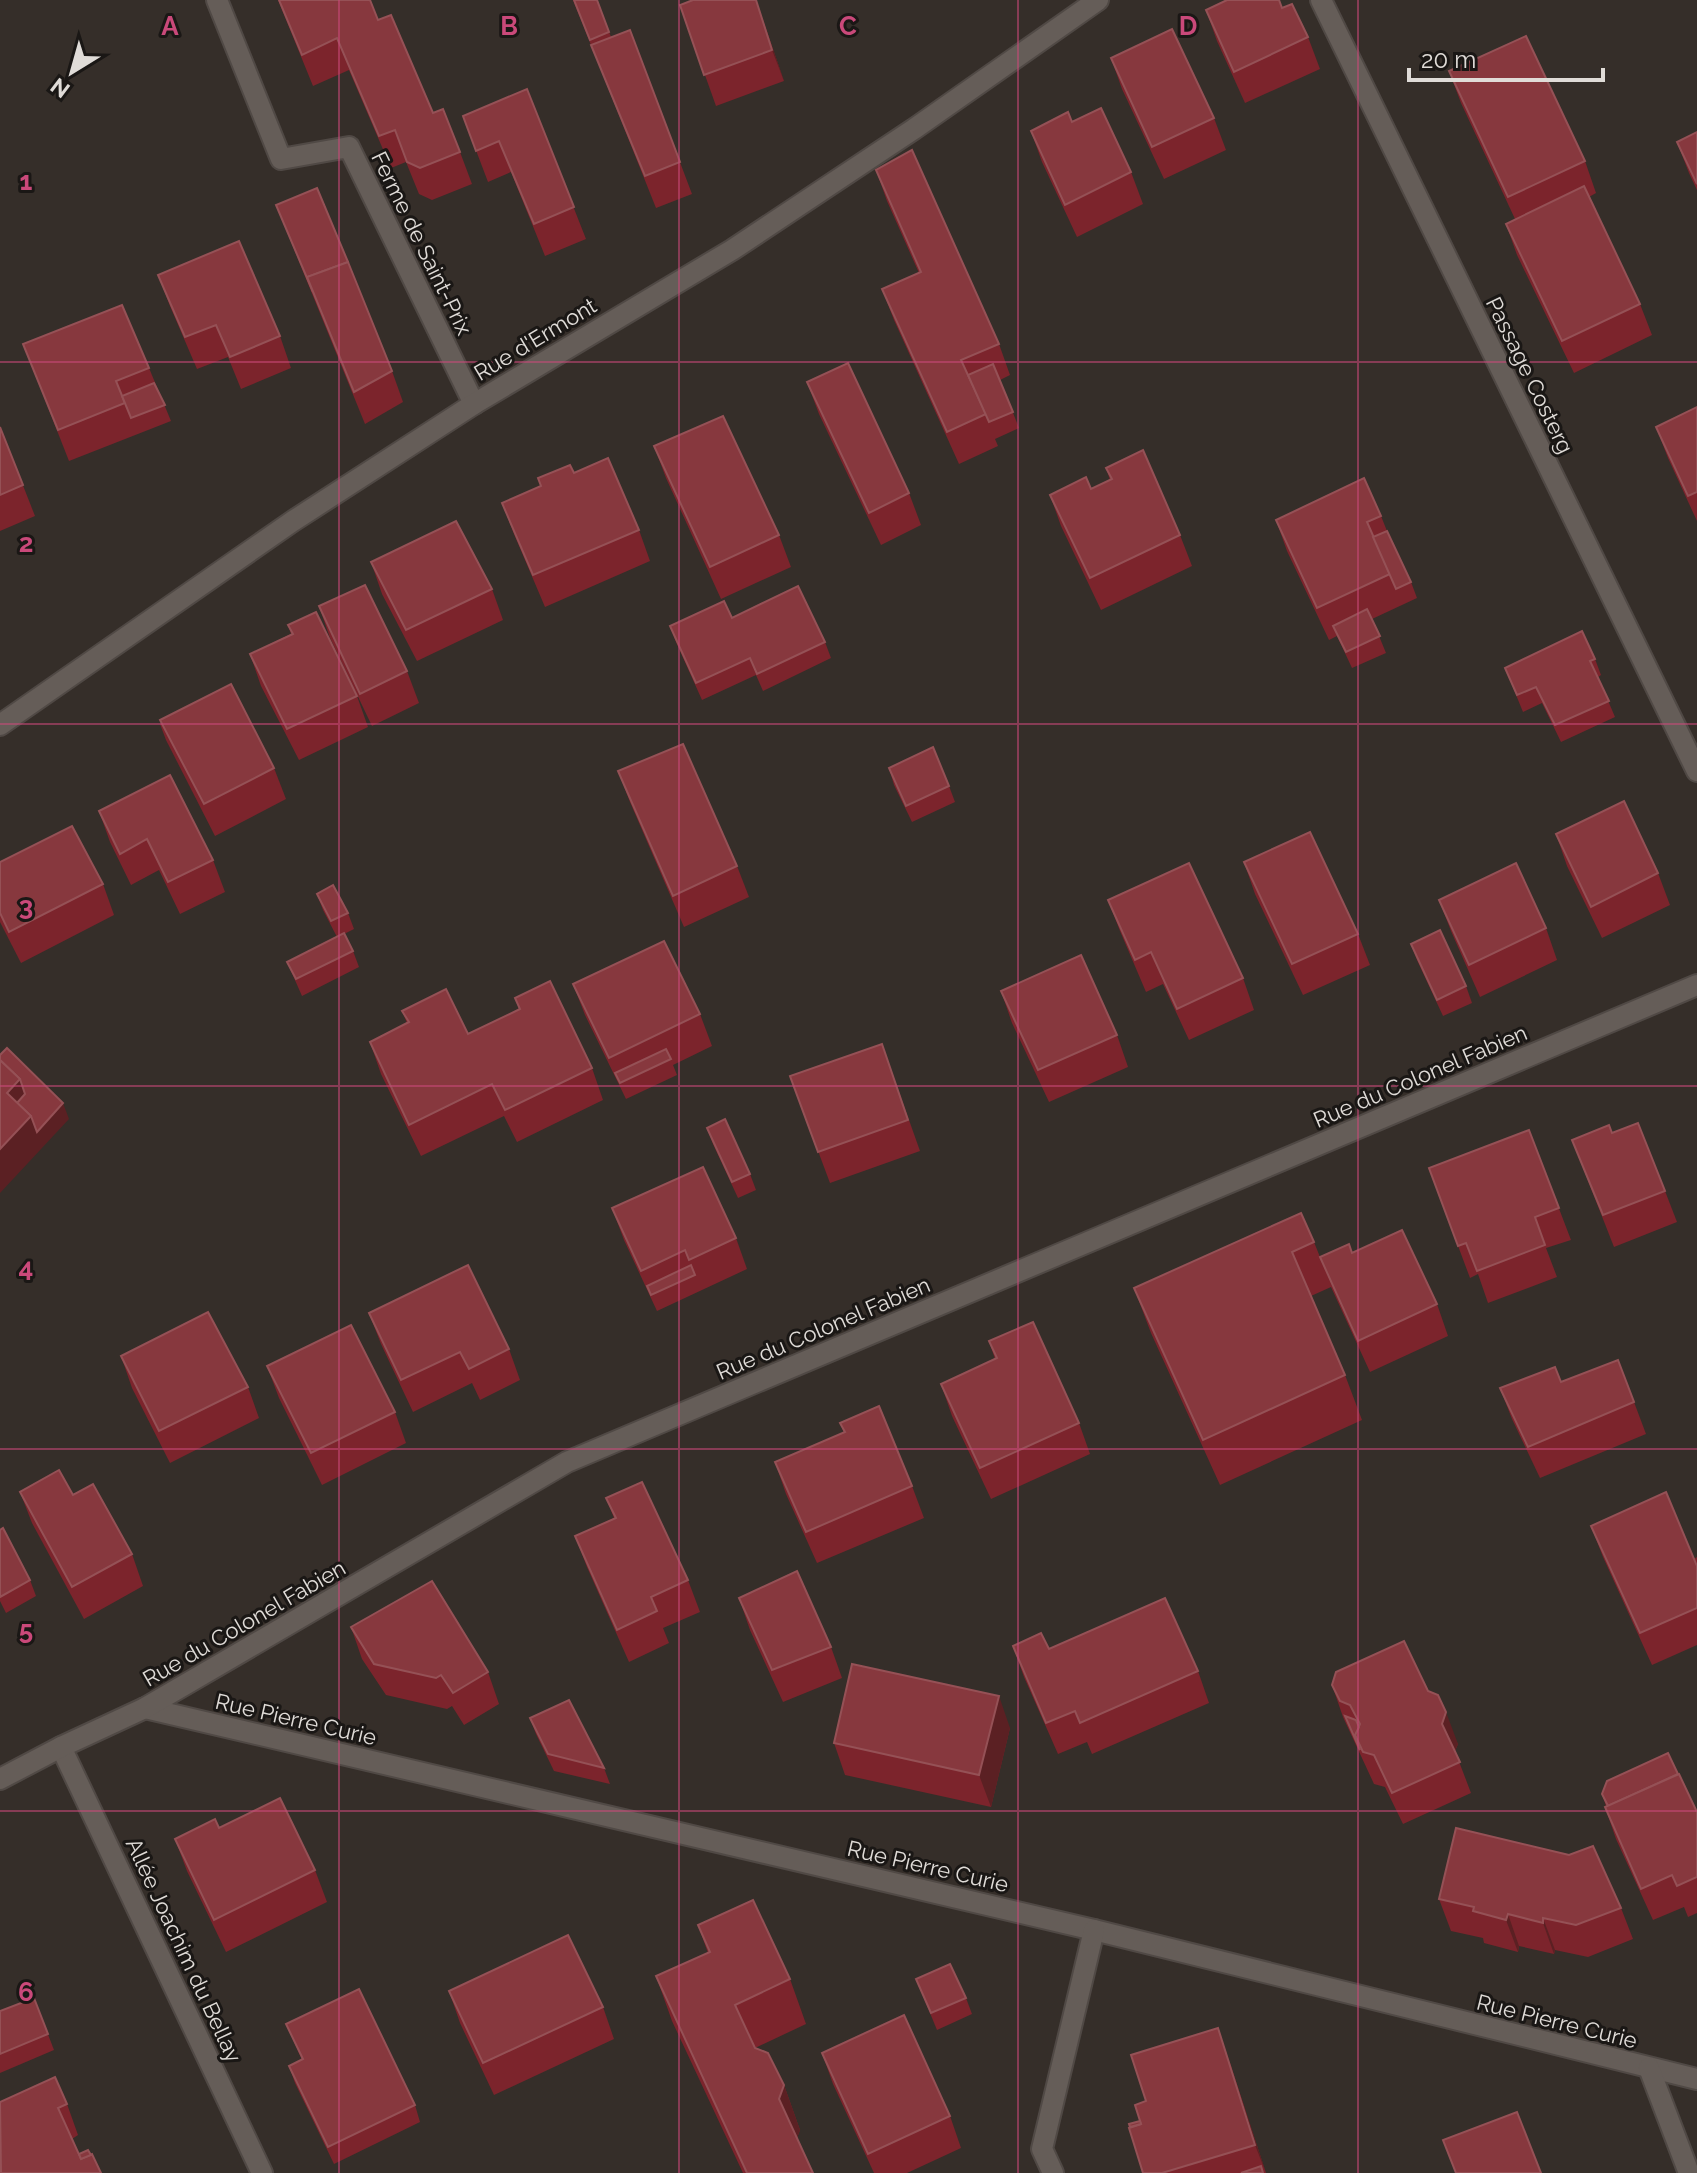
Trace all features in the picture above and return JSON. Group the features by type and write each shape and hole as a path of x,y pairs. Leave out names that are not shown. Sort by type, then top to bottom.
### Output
{"street":[{"name":"Ferme de Saint-Prix","path":"217,0 281,159 349,147 474,404"},
{"name":"Rue d'Ermont","path":"0,725 293,521 474,404 732,250 914,129 1098,0"},
{"name":"Passage Costerg","path":"1321,0 1697,771"},
{"name":"Rue du Colonel Fabien","path":"0,1779 145,1708 567,1462 1697,985"},
{"name":"Rue Pierre Curie","path":"145,1708 1094,1930 1697,2079"},
{"name":"Allée Joachim du Bellay","path":"61,1747 262,2173"},
{"path":"1053,2173 1042,2149 1094,1930"},
{"path":"1649,2068 1689,2173"}],"building":[{"path":"279,0 370,0 378,20 391,15 433,113 443,109 460,152 420,168 407,162 395,130 379,136 337,38 302,55"},
{"path":"574,0 597,0 609,32 590,40"},
{"path":"693,0 756,0 772,50 704,75 680,5"},
{"path":"1227,0 1279,0 1282,8 1292,4 1308,37 1234,72 1206,10"},
{"path":"1172,29 1214,118 1152,147 1111,58"},
{"path":"630,30 680,162 645,176 591,45"},
{"path":"1526,36 1585,161 1508,197 1449,71"},
{"path":"527,89 574,207 534,224 499,141 476,151 463,116"},
{"path":"1101,108 1131,172 1065,205 1031,131 1068,112 1072,122"},
{"path":"1697,132 1697,184 1677,142"},
{"path":"912,150 999,344 961,360 986,414 947,432 882,289 921,272 876,170"},
{"path":"1584,186 1640,304 1562,341 1506,224"},
{"path":"317,188 348,262 307,277 313,292 276,205"},
{"path":"239,241 280,336 230,357 216,325 185,337 158,275"},
{"path":"348,262 392,371 354,392 307,277"},
{"path":"122,305 149,368 116,381 125,403 58,430 23,344"},
{"path":"848,363 909,493 869,513 807,382"},
{"path":"993,364 1013,412 989,422 968,375"},
{"path":"154,383 165,405 131,418 122,396"},
{"path":"1697,407 1697,492 1688,496 1656,427"},
{"path":"723,416 779,535 710,567 654,446"},
{"path":"0,427 23,485 0,495"},
{"path":"1143,450 1180,535 1090,578 1050,495 1086,477 1091,489 1112,479 1106,468"},
{"path":"608,458 639,530 533,575 502,503 541,486 538,478 570,465 574,473"},
{"path":"1364,478 1381,516 1367,522 1390,574 1317,608 1276,520"},
{"path":"456,521 492,589 406,630 371,562"},
{"path":"1387,531 1411,582 1396,589 1373,537"},
{"path":"365,585 407,671 360,694 319,606"},
{"path":"798,586 825,642 757,674 750,658 696,683 670,626 724,601 732,618"},
{"path":"1367,609 1380,636 1346,652 1333,626"},
{"path":"316,612 357,696 287,729 250,654 293,634 288,625"},
{"path":"1582,631 1595,659 1590,661 1609,701 1555,725 1536,687 1517,695 1505,668"},
{"path":"231,684 274,768 204,804 160,720"},
{"path":"683,744 737,866 673,896 618,771"},
{"path":"933,747 949,786 906,806 889,768"},
{"path":"170,775 213,860 168,882 147,839 120,854 99,811"},
{"path":"1624,801 1658,873 1591,907 1556,834"},
{"path":"72,826 103,884 9,932 0,913 0,862"},
{"path":"1310,832 1358,934 1292,964 1244,862"},
{"path":"1189,863 1243,978 1177,1009 1151,952 1135,960 1108,900"},
{"path":"1516,863 1546,928 1469,965 1439,900"},
{"path":"333,885 348,913 331,921 317,894"},
{"path":"1440,930 1466,986 1437,1000 1411,944"},
{"path":"344,933 353,951 296,979 287,962"},
{"path":"664,941 700,1014 609,1058 573,984"},
{"path":"1081,955 1117,1035 1038,1070 1001,991"},
{"path":"550,981 592,1068 505,1110 492,1084 409,1125 370,1042 409,1022 402,1011 446,989 468,1034 520,1009 515,998"},
{"path":"882,1044 908,1120 818,1152 790,1076"},
{"path":"7,1048 63,1103 37,1132 31,1116 17,1103 25,1094 20,1079 0,1060 0,1055"},
{"path":"666,1049 671,1059 620,1083 615,1073"},
{"path":"0,1060 20,1079 7,1093 31,1116 0,1149"},
{"path":"725,1119 750,1174 732,1182 707,1128"},
{"path":"1638,1123 1665,1191 1603,1215 1572,1140 1609,1125 1612,1133"},
{"path":"1529,1130 1559,1208 1535,1217 1545,1245 1477,1271 1466,1243 1458,1246 1429,1168"},
{"path":"703,1167 736,1238 689,1260 685,1250 641,1271 612,1208"},
{"path":"1301,1213 1314,1242 1292,1252 1345,1375 1203,1440 1134,1288"},
{"path":"1402,1230 1437,1304 1358,1341 1320,1257 1349,1244 1352,1253"},
{"path":"468,1265 509,1349 469,1369 460,1352 401,1380 369,1313"},
{"path":"691,1265 695,1275 651,1295 647,1286"},
{"path":"208,1312 248,1387 159,1431 121,1356"},
{"path":"1033,1322 1079,1423 980,1468 941,1384 997,1358 989,1341"},
{"path":"351,1325 395,1412 311,1453 267,1366"},
{"path":"1618,1360 1634,1402 1528,1447 1500,1388 1555,1367 1561,1382"},
{"path":"879,1406 912,1486 806,1532 775,1462 845,1432 840,1423"},
{"path":"59,1470 73,1495 93,1484 132,1554 72,1587 20,1492"},
{"path":"642,1482 688,1580 651,1597 657,1611 617,1630 575,1536 616,1518 606,1498"},
{"path":"1666,1492 1697,1566 1697,1608 1640,1633 1591,1526"},
{"path":"3,1528 30,1580 0,1597 0,1530"},
{"path":"797,1571 831,1647 772,1670 739,1598"},
{"path":"432,1581 488,1672 453,1693 441,1675 436,1678 374,1664 351,1627"},
{"path":"1165,1598 1198,1671 1080,1723 1075,1711 1046,1723 1013,1646 1041,1633 1049,1649"},
{"path":"1404,1641 1428,1691 1438,1695 1446,1712 1442,1724 1460,1762 1392,1793 1374,1755 1363,1752 1355,1735 1360,1724 1350,1705 1340,1701 1332,1685 1336,1672"},
{"path":"852,1664 999,1696 979,1775 834,1743"},
{"path":"569,1700 604,1768 548,1754 530,1718"},
{"path":"1345,1716 1356,1720 1359,1727 1355,1735 1360,1750"},
{"path":"1668,1753 1678,1774 1608,1806 1602,1794 1607,1781"},
{"path":"1679,1774 1697,1812 1697,1877 1677,1886 1672,1875 1641,1889 1605,1807"},
{"path":"280,1798 315,1870 214,1920 175,1839 215,1819 219,1828"},
{"path":"1456,1828 1569,1855 1593,1846 1621,1908 1576,1925 1543,1918 1543,1923 1508,1914 1506,1920 1473,1911 1474,1907 1439,1899"},
{"path":"753,1900 790,1979 735,2005 755,2048 768,2053 784,2085 779,2099 813,2173 747,2173 656,1976 710,1952 698,1925"},
{"path":"568,1935 603,2007 483,2063 449,1991"},
{"path":"950,1964 966,1998 931,2013 916,1979"},
{"path":"359,1989 415,2105 328,2147 289,2066 303,2059 286,2024"},
{"path":"34,1998 48,2034 0,2054 0,2011"},
{"path":"904,2015 950,2116 868,2154 822,2053"},
{"path":"1218,2028 1255,2145 1162,2173 1143,2173 1129,2128 1141,2124 1135,2105 1146,2101 1131,2055"},
{"path":"55,2077 67,2104 58,2108 81,2159 92,2154 101,2173 1,2173 0,2102"},
{"path":"1517,2112 1541,2173 1456,2173 1443,2140"},
{"path":"88,2150 91,2155 81,2159 79,2154"},
{"path":"1261,2166 1263,2173 1241,2173"}]}
